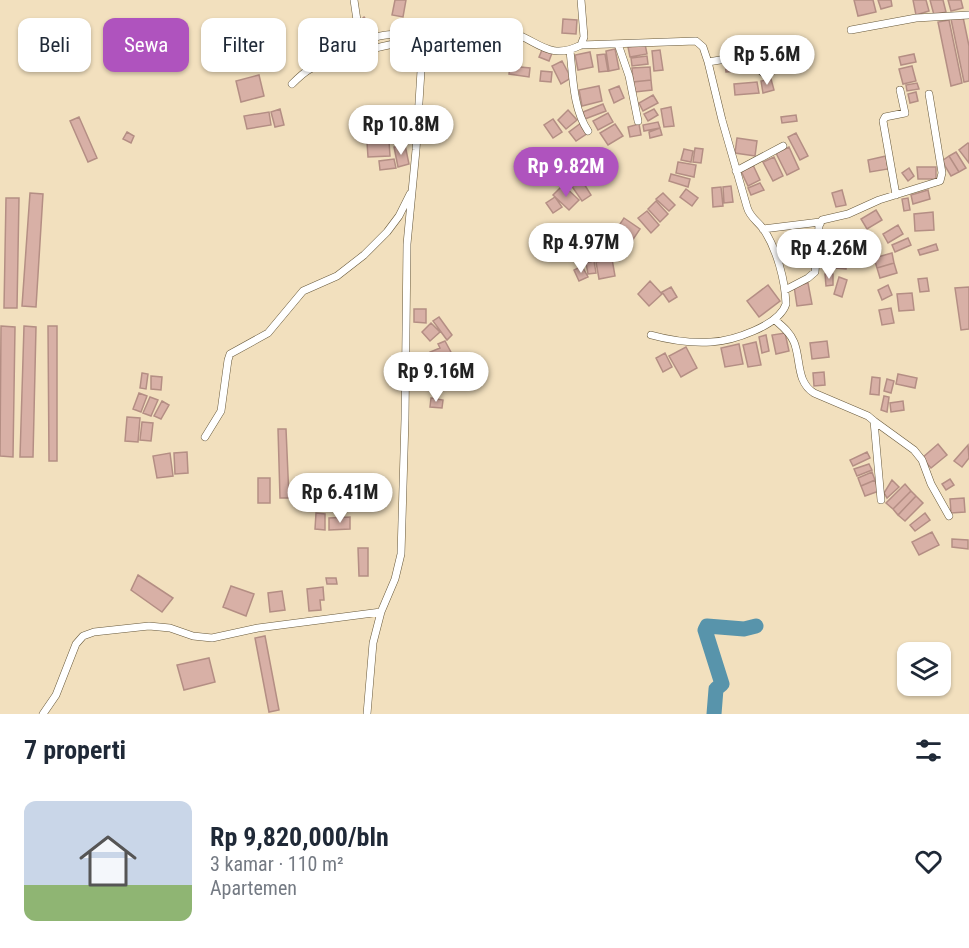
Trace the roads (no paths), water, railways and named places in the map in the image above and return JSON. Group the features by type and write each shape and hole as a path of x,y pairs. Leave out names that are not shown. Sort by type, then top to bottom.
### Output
{"street":[{"path":"354,0 358,34 363,40 390,34"},
{"path":"580,0 584,36 581,45"},
{"path":"851,30 916,18 969,15"},
{"path":"523,39 544,50 570,51 581,45 696,41 703,47 749,215 763,229 781,269 785,290 784,309 775,320 754,331 720,341 709,343 651,335"},
{"path":"618,44 629,76 638,121"},
{"path":"292,84 308,70 331,61 390,46"},
{"path":"570,51 578,111 588,131"},
{"path":"708,62 750,55 754,57 760,70 766,74 780,67 791,54"},
{"path":"367,714 373,643 401,554 407,244 420,72"},
{"path":"896,195 883,121 885,117 905,112 900,90"},
{"path":"763,229 820,222 848,214 879,200 938,183 941,178 929,94"},
{"path":"736,171 783,146"},
{"path":"205,437 221,411 230,354 268,333 303,291 337,276 364,255 399,216 411,191"},
{"path":"785,290 811,276 816,268 820,222"},
{"path":"775,320 793,340 800,374 808,389 862,413 914,450 922,460 931,484 949,516"},
{"path":"874,421 881,500"},
{"path":"43,714 56,695 76,644 83,636 94,632 148,626 170,628 193,636 212,638 258,628 381,612"}],"waterway":[{"path":"714,714 716,689 722,684 705,630 707,626 744,629 756,626"}]}
